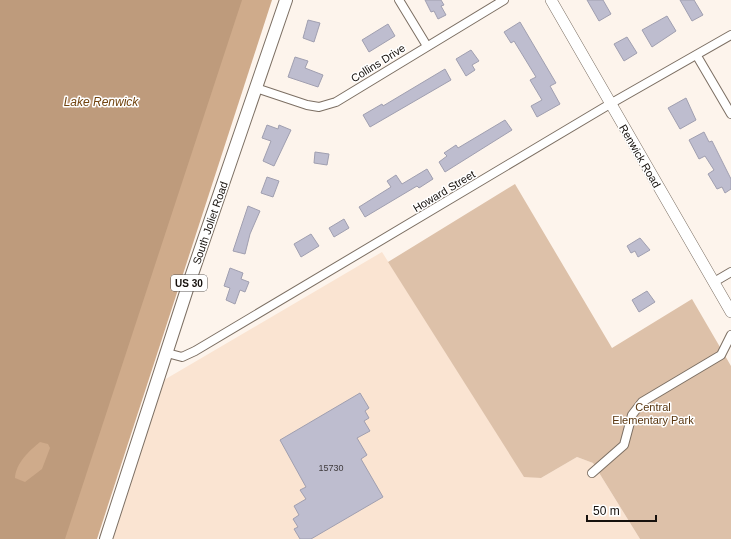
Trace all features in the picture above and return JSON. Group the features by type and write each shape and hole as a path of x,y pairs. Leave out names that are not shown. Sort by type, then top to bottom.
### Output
{"main road":[{"name":"South Joliet Road","path":"106,539 166,353 286,0"}],"street":[{"path":"399,0 427,46"},
{"name":"Collins Drive","path":"256,88 291,101 319,107 336,102 504,0"},
{"name":"Renwick Road","path":"551,0 731,312"},
{"name":"Howard Street","path":"166,353 182,357 195,351 610,104 731,35"},
{"path":"696,56 731,114"},
{"path":"714,282 731,272"},
{"path":"592,473 624,445 632,415 642,402 721,355 731,335"},
{"path":"721,355 731,356"}],"shaded area":[{"name":"Lake Renwick","path":"0,0 272,0 97,539 0,539"},
{"path":"382,252 524,476 541,478 577,457 593,463 640,539 113,539 164,380"}],"green space":[{"name":"Central Elementary Park","path":"515,184 612,348 692,299 731,366 731,539 640,539 593,463 577,457 541,478 524,477 388,262"}],"water":[{"name":"Lake Renwick","path":"0,0 242,0 65,539 0,539","holes":["40,442 48,444 50,448 42,469 25,482 15,478 20,462 28,453"]}],"building":[{"path":"425,0 441,0 444,5 441,6 446,15 438,19 434,11 431,12"},
{"path":"587,0 603,0 611,14 599,21"},
{"path":"680,0 694,0 703,15 692,21"},
{"path":"667,16 676,31 652,47 642,30"},
{"path":"308,20 320,23 314,42 303,38"},
{"path":"520,22 556,83 550,86 560,104 537,117 531,106 542,100 530,80 536,77 514,41 511,43 504,32"},
{"path":"388,24 395,36 369,52 362,40"},
{"path":"627,37 637,53 624,61 614,44"},
{"path":"471,50 479,61 472,65 475,70 466,76 456,59"},
{"path":"295,57 308,61 305,68 323,75 318,87 288,77"},
{"path":"445,69 451,80 370,127 363,115 382,104 383,106"},
{"path":"686,98 696,120 680,129 668,108"},
{"path":"505,120 512,130 445,172 439,162 447,156 444,153 456,145 458,148"},
{"path":"267,125 278,129 279,125 291,130 274,166 263,161 271,141 262,138"},
{"path":"704,132 709,142 712,141 731,179 731,189 725,193 722,187 717,189 708,174 714,170 705,156 699,159 689,140"},
{"path":"315,152 329,154 327,165 314,163"},
{"path":"427,169 433,179 419,188 417,186 365,217 359,207 391,187 387,181 396,175 402,184"},
{"path":"267,177 279,181 273,197 261,193"},
{"path":"248,206 260,211 250,234 245,254 233,251"},
{"path":"344,219 349,228 334,237 329,228"},
{"path":"311,234 319,246 301,257 294,244"},
{"path":"640,238 650,250 638,257 635,251 631,253 627,246"},
{"path":"230,268 243,273 241,279 249,282 245,292 240,290 235,304 226,300 230,288 224,286"},
{"path":"647,291 655,302 639,312 632,300"},
{"path":"360,393 369,408 365,411 369,418 364,421 370,431 357,438 367,455 361,459 383,497 311,539 300,539 294,529 298,527 293,519 299,515 294,506 306,499 300,490 306,487 280,440"}]}
